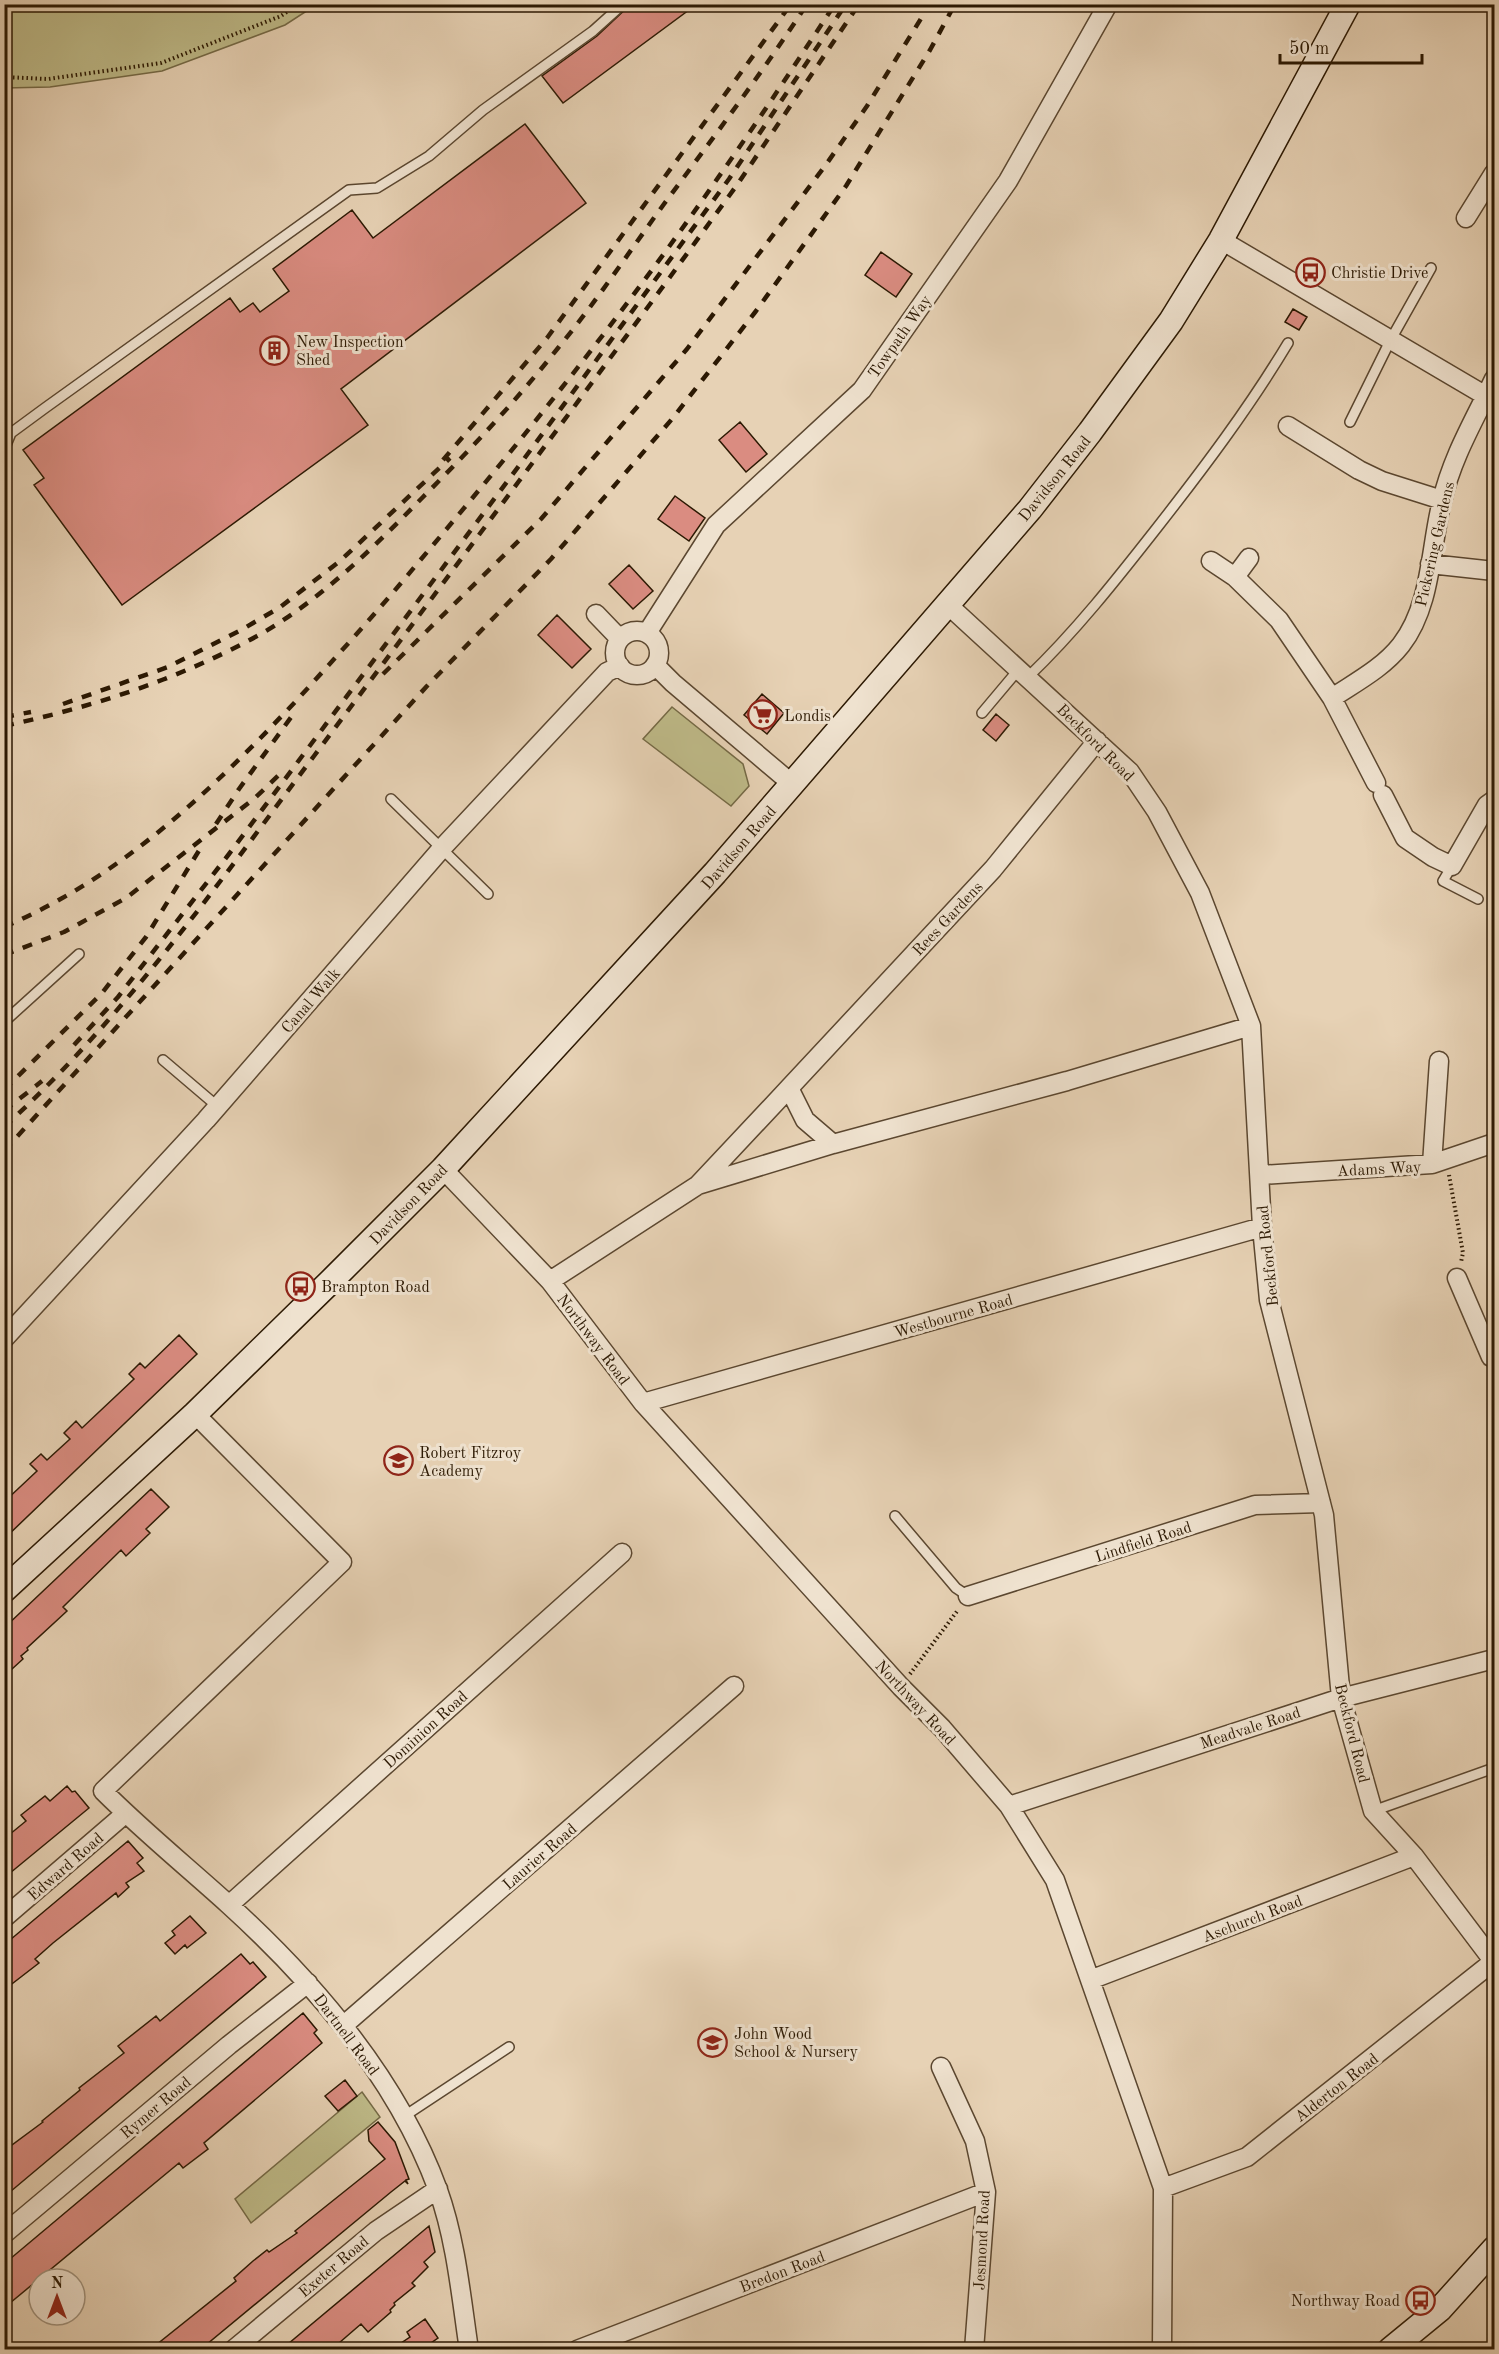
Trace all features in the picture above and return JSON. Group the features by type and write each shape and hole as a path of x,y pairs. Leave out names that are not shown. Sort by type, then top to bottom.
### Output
{"street":[{"name":"Towpath Way","path":"647,633 717,525 862,390 1008,181 1108,4"},
{"name":"Davidson Road","path":"4,1590 195,1414 442,1169 715,873 1030,509 1172,321 1221,240 1348,4"},
{"path":"1466,218 1494,173"},
{"path":"1221,240 1486,396 1494,379"},
{"name":"Pickering Gardens","path":"1332,698 1388,659 1402,643 1419,612 1442,500 1456,455 1486,396"},
{"path":"1288,426 1359,470 1382,481 1442,500"},
{"path":"1235,577 1249,558"},
{"path":"1211,561 1235,577 1279,620 1332,698 1405,838 1433,857 1452,866 1487,805 1494,800"},
{"path":"1430,564 1494,571"},
{"name":"Beckford Road","path":"947,604 1130,772 1157,812 1200,894 1251,1026 1261,1175 1262,1227 1269,1300 1324,1515 1341,1698 1373,1810 1414,1856 1494,1962"},
{"path":"596,614 620,639"},
{"path":"632,632 647,633 653,638 659,654 650,670 637,674 630,673 620,666 615,652 620,639 632,632"},
{"path":"655,664 673,683 791,783"},
{"name":"Canal Walk","path":"4,1339 218,1106 442,848 607,672 620,666"},
{"name":"Rees Gardens","path":"550,1281 698,1185 993,869 1097,741"},
{"name":"Rees Gardens","path":"698,1185 832,1144 1067,1081 1251,1026"},
{"path":"1439,1061 1439,1162"},
{"path":"789,1088 805,1120 832,1144"},
{"name":"Adams Way","path":"1261,1175 1439,1162 1494,1143"},
{"name":"Northway Road","path":"442,1169 550,1281 643,1403 901,1687 942,1728 1009,1806 1055,1880 1163,2188 1162,2349"},
{"name":"Westbourne Road","path":"643,1403 1262,1227"},
{"path":"1456,1278 1493,1362"},
{"name":"Dartnell Road","path":"195,1414 342,1562 103,1791 229,1905 308,1983 344,2025 389,2091 438,2189 449,2226 469,2349"},
{"name":"Lindfield Road","path":"968,1596 1255,1505 1321,1503"},
{"name":"Dominion Road","path":"229,1905 622,1553"},
{"name":"Meadvale Road","path":"1009,1806 1341,1698 1494,1659"},
{"name":"Laurier Road","path":"344,2025 734,1686"},
{"name":"Edward Road","path":"4,1918 126,1813"},
{"name":"Aschurch Road","path":"1090,1980 1414,1856"},
{"name":"Alderton Road","path":"1163,2188 1247,2157 1494,1962"},
{"name":"Rymer Road","path":"4,2234 229,2044 308,1983"},
{"name":"Jesmond Road","path":"941,2067 975,2141 986,2192 974,2349"},
{"name":"Exeter Road","path":"242,2347 376,2231 438,2189"},
{"name":"Bredon Road","path":"577,2349 986,2192"},
{"path":"1390,2349 1440,2309 1494,2249"}],"lane":[{"path":"4,450 11,433 45,408 349,190 376,188 429,156 483,110 593,31 623,4"},
{"path":"1350,422 1390,341 1431,268"},
{"path":"982,713 1024,673 1060,645 1158,527 1246,411 1288,343"},
{"path":"392,800 488,894"},
{"path":"1452,866 1443,881 1478,898"},
{"path":"4,1022 79,954"},
{"path":"163,1060 218,1106"},
{"path":"895,1516 956,1588 968,1596"},
{"path":"1373,1810 1494,1768"},
{"path":"403,2117 509,2047"}],"path":[{"path":"4,77 48,79 161,63 281,16 298,4"},
{"path":"1439,1162 1463,1253 1456,1278"},
{"path":"901,1687 968,1596"}],"shaded area":[{"path":"4,5 316,5 285,25 162,71 50,87 5,88"},
{"path":"672,707 743,764 749,786 731,806 643,739"},
{"path":"362,2092 380,2117 251,2223 235,2199"}],"building":[{"path":"631,4 697,4 563,103 542,76 597,36"},
{"name":"New Inspection Shed","path":"525,124 586,203 341,389 368,425 122,605 34,485 44,478 23,450 230,298 240,312 253,303 260,312 289,291 273,269 352,210 373,238"},
{"path":"881,252 912,274 896,297 865,275"},
{"path":"1293,309 1307,317 1299,330 1285,322"},
{"path":"740,422 767,454 746,472 719,440"},
{"path":"675,496 705,518 689,541 658,519"},
{"path":"629,565 653,591 633,609 609,584"},
{"path":"557,615 591,649 572,668 538,635"},
{"path":"762,694 784,713 767,734 744,715"},
{"path":"996,714 1009,725 996,741 983,730"},
{"path":"179,1335 197,1354 4,1539 4,1502 37,1471 30,1464 41,1454 47,1460 70,1439 64,1433 76,1421 82,1428 134,1379 129,1374 140,1363 145,1368"},
{"path":"151,1489 169,1507 146,1529 150,1533 126,1556 121,1550 63,1607 67,1611 27,1648 28,1650 21,1656 23,1659 12,1669 10,1667 4,1672 4,1628"},
{"path":"67,1786 72,1792 75,1791 89,1808 4,1878 4,1839 26,1821 21,1815 45,1796 50,1801"},
{"path":"128,1841 143,1858 137,1863 144,1871 126,1883 129,1887 118,1897 116,1893 53,1943 35,1959 39,1963 4,1990 4,1945"},
{"path":"190,1916 206,1933 187,1948 185,1945 175,1954 165,1943 175,1935 172,1931"},
{"path":"241,1954 250,1964 253,1962 266,1977 4,2197 4,2151 43,2122 80,2090 79,2088 124,2053 118,2046 156,2016 160,2021"},
{"path":"303,2013 317,2030 314,2033 322,2043 204,2143 208,2149 183,2168 179,2163 53,2267 27,2267 27,2289 4,2308 4,2264"},
{"path":"345,2080 357,2096 338,2111 325,2096"},
{"path":"378,2122 395,2142 409,2179 406,2180 408,2184 405,2181 391,2192 201,2349 151,2349 236,2281 234,2278 253,2261 297,2233 295,2231 385,2159 369,2141 368,2130"},
{"path":"429,2226 435,2252 424,2262 428,2267 412,2283 415,2286 394,2303 391,2312 368,2332 361,2324 332,2349 282,2349"},
{"path":"425,2319 438,2338 422,2349 392,2349 410,2337 407,2332"}],"railway":[{"path":"443,460 547,338 791,4"},
{"path":"4,726 97,702 188,669 271,628 340,577 475,443 526,387 572,331 773,55 807,4"},
{"path":"4,927 47,907 87,883 125,858 162,829 231,768 342,650 497,469 612,323 737,151 835,4"},
{"path":"74,1045 118,997 229,854 521,463 729,179 846,4"},
{"path":"4,1127 89,1041 168,949 205,901 670,277 737,185 859,4"},
{"path":"383,674 541,519 687,349 825,166 867,106 930,4"},
{"path":"4,1151 427,686 551,559 672,419 756,311 846,186 930,50 955,4"},
{"path":"63,704 168,667 279,608 340,561 450,458"},
{"path":"4,717 31,712"},
{"path":"216,824 292,716"},
{"path":"4,955 64,932 126,898 255,798 284,770"},
{"path":"4,1090 102,993 146,937 203,844"},
{"path":"4,1111 42,1081"}],"place":[{"name":"Christie Drive","path":"1310,272"},
{"name":"New Inspection Shed","path":"275,350"},
{"name":"Londis","path":"763,715"},
{"name":"Brampton Road","path":"300,1286"},
{"name":"Robert Fitzroy Academy","path":"398,1461"},
{"name":"John Wood School & Nursery","path":"713,2042"},
{"name":"Northway Road","path":"1421,2300"}]}
